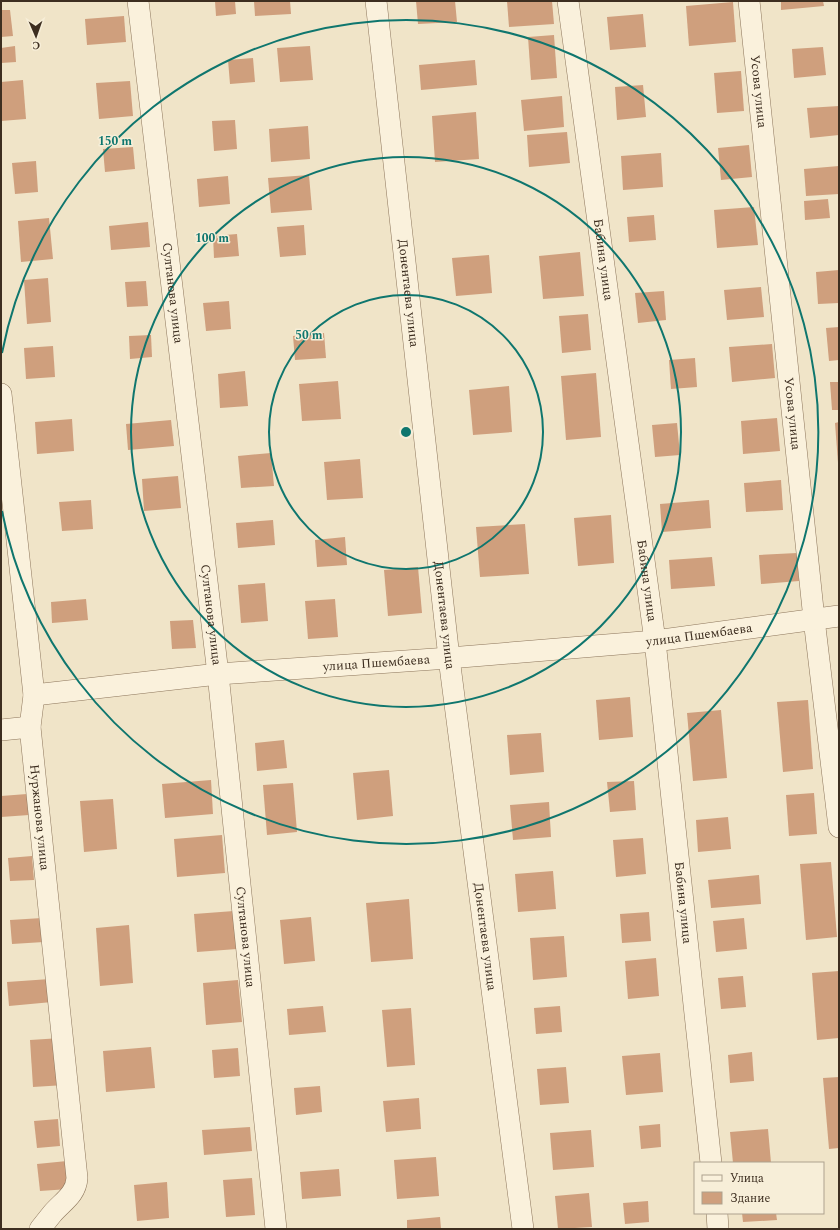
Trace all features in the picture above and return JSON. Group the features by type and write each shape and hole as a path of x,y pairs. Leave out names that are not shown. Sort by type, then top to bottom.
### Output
{"street":[{"name":"Султанова улица","path":"138,1 218,674 276,1229"},
{"name":"Донентаева улица","path":"376,1 449,658 523,1229"},
{"name":"Бабина улица","path":"568,1 654,640 711,1162"},
{"name":"Усова улица","path":"749,1 814,619 839,827"},
{"name":"Нуржанова улица","path":"1,394 34,695 30,727 77,1178 76,1186 72,1193 40,1229"},
{"name":"улица Пшембаева","path":"34,695 218,674 449,658 654,640 839,616"},
{"path":"1,730 30,727"},
{"path":"717,1214 718,1229"}],"building":[{"path":"215,1 235,1 236,14 216,16"},
{"path":"254,1 290,1 291,14 255,16"},
{"path":"416,1 455,1 457,22 418,24"},
{"path":"507,1 552,1 554,24 509,27"},
{"path":"781,1 823,1 824,6 781,10"},
{"path":"733,2 736,42 689,46 686,6"},
{"path":"1,10 10,10 13,36 1,37"},
{"path":"643,14 646,47 610,50 607,17"},
{"path":"124,16 126,42 87,45 85,19"},
{"path":"554,35 557,78 531,80 528,37"},
{"path":"15,46 16,62 1,63 1,48"},
{"path":"310,46 313,80 280,82 277,48"},
{"path":"823,47 826,75 794,78 792,49"},
{"path":"253,58 255,82 230,84 228,60"},
{"path":"475,60 477,85 421,90 419,65"},
{"path":"741,71 744,111 717,113 714,73"},
{"path":"23,80 26,119 1,121 1,82"},
{"path":"130,81 133,116 99,119 96,83"},
{"path":"643,85 646,117 617,120 615,87"},
{"path":"562,96 564,127 524,131 521,100"},
{"path":"839,106 839,135 810,138 807,108"},
{"path":"476,112 479,159 435,162 432,116"},
{"path":"235,120 237,149 214,151 212,121"},
{"path":"308,126 310,159 271,162 269,129"},
{"path":"567,132 570,163 529,167 527,135"},
{"path":"749,145 752,177 721,180 718,148"},
{"path":"133,147 135,169 105,172 103,149"},
{"path":"661,153 663,187 623,190 621,156"},
{"path":"36,161 38,192 15,194 12,163"},
{"path":"839,166 839,194 806,196 804,169"},
{"path":"309,175 312,210 271,213 268,178"},
{"path":"228,176 230,204 199,207 197,179"},
{"path":"828,199 830,218 805,220 804,201"},
{"path":"754,207 758,245 717,248 714,210"},
{"path":"654,215 656,240 629,242 627,217"},
{"path":"49,218 53,259 21,262 18,221"},
{"path":"148,222 150,247 111,250 109,226"},
{"path":"304,225 306,255 280,257 277,227"},
{"path":"237,234 239,256 214,258 213,236"},
{"path":"580,252 584,296 543,299 539,256"},
{"path":"489,255 492,293 456,296 452,258"},
{"path":"839,270 839,303 818,304 816,272"},
{"path":"48,278 51,322 27,324 24,280"},
{"path":"146,281 148,306 127,307 125,282"},
{"path":"761,287 764,317 727,320 724,290"},
{"path":"664,291 666,320 638,323 635,293"},
{"path":"229,301 231,329 206,331 203,303"},
{"path":"588,314 591,350 562,353 559,316"},
{"path":"839,327 839,360 829,361 826,328"},
{"path":"324,333 326,358 295,360 293,336"},
{"path":"151,335 152,357 130,359 129,336"},
{"path":"772,344 775,378 732,382 729,347"},
{"path":"53,346 55,377 26,379 24,348"},
{"path":"695,358 697,387 671,389 669,360"},
{"path":"245,371 248,406 220,408 218,374"},
{"path":"596,373 601,437 566,440 561,376"},
{"path":"338,381 341,419 302,421 299,384"},
{"path":"830,382 839,382 839,410 832,410"},
{"path":"509,386 512,432 473,435 469,390"},
{"path":"777,418 780,451 743,454 741,421"},
{"path":"72,419 74,451 37,454 35,422"},
{"path":"171,420 174,446 128,450 126,424"},
{"path":"839,422 839,463 838,463 835,423"},
{"path":"677,423 680,455 655,457 652,425"},
{"path":"271,453 274,486 241,488 238,456"},
{"path":"360,459 363,498 327,500 324,462"},
{"path":"178,476 181,508 144,511 142,479"},
{"path":"781,480 783,510 746,512 744,483"},
{"path":"91,500 93,529 62,531 59,502"},
{"path":"709,500 711,528 662,532 660,504"},
{"path":"611,515 614,563 578,566 574,518"},
{"path":"273,520 275,545 238,548 236,523"},
{"path":"525,524 529,574 480,577 476,527"},
{"path":"345,537 347,565 317,567 315,540"},
{"path":"797,553 799,581 761,584 759,555"},
{"path":"712,557 715,586 671,589 669,560"},
{"path":"418,567 422,613 388,616 384,570"},
{"path":"265,583 268,621 241,623 238,585"},
{"path":"86,599 88,620 52,623 51,602"},
{"path":"335,599 338,637 308,639 305,601"},
{"path":"193,620 196,648 172,649 170,621"},
{"path":"630,697 633,737 599,740 596,700"},
{"path":"808,700 813,769 783,772 777,702"},
{"path":"721,710 727,778 693,781 687,713"},
{"path":"541,733 544,772 510,775 507,735"},
{"path":"284,740 287,768 257,771 255,743"},
{"path":"389,770 393,816 357,820 353,773"},
{"path":"211,780 213,814 165,818 162,784"},
{"path":"634,781 636,810 610,812 607,782"},
{"path":"293,783 297,832 267,835 263,785"},
{"path":"814,793 817,834 789,836 786,795"},
{"path":"27,794 29,815 1,817 1,796"},
{"path":"113,799 117,849 84,852 80,801"},
{"path":"549,802 551,837 513,840 510,805"},
{"path":"728,817 731,849 698,852 696,820"},
{"path":"222,835 225,873 177,877 174,839"},
{"path":"643,838 646,874 616,877 613,840"},
{"path":"32,856 34,880 10,881 8,858"},
{"path":"831,862 837,937 806,940 800,864"},
{"path":"553,871 556,909 518,912 515,874"},
{"path":"759,875 761,904 711,908 708,880"},
{"path":"409,899 413,959 371,962 366,903"},
{"path":"234,911 237,949 197,952 194,914"},
{"path":"649,912 651,941 622,943 620,914"},
{"path":"311,917 315,961 284,964 280,920"},
{"path":"42,918 44,942 12,944 10,920"},
{"path":"744,918 747,949 716,952 713,921"},
{"path":"129,925 133,983 100,986 96,928"},
{"path":"564,936 567,977 533,980 530,938"},
{"path":"656,958 659,996 628,999 625,961"},
{"path":"839,971 839,1038 817,1040 812,973"},
{"path":"743,976 746,1007 721,1009 718,978"},
{"path":"50,979 52,1002 9,1006 7,982"},
{"path":"238,980 242,1022 206,1025 203,983"},
{"path":"323,1006 326,1032 289,1035 287,1009"},
{"path":"560,1006 562,1032 536,1034 534,1008"},
{"path":"411,1008 415,1065 387,1067 382,1010"},
{"path":"61,1038 65,1085 33,1087 30,1040"},
{"path":"151,1047 155,1088 106,1092 103,1051"},
{"path":"238,1048 240,1076 214,1078 212,1050"},
{"path":"752,1052 754,1081 730,1083 728,1055"},
{"path":"660,1053 663,1092 626,1095 622,1056"},
{"path":"566,1067 569,1103 540,1105 537,1069"},
{"path":"839,1077 839,1148 829,1149 823,1078"},
{"path":"320,1086 322,1112 296,1115 294,1088"},
{"path":"419,1098 421,1129 386,1132 383,1101"},
{"path":"58,1119 60,1146 37,1148 34,1121"},
{"path":"660,1124 661,1147 641,1149 639,1126"},
{"path":"250,1127 252,1151 204,1155 202,1130"},
{"path":"768,1129 771,1162 733,1162 730,1132"},
{"path":"591,1130 594,1167 553,1170 550,1133"},
{"path":"436,1157 439,1196 397,1199 394,1160"},
{"path":"67,1161 69,1189 40,1191 37,1164"},
{"path":"339,1169 341,1196 302,1199 300,1172"},
{"path":"252,1178 255,1215 226,1217 223,1180"},
{"path":"167,1182 169,1218 137,1221 134,1185"},
{"path":"589,1193 592,1227 558,1229 555,1196"},
{"path":"648,1201 649,1222 625,1224 623,1203"},
{"path":"742,1214 776,1214 777,1220 743,1222"},
{"path":"440,1217 441,1229 407,1229 407,1220"}]}
